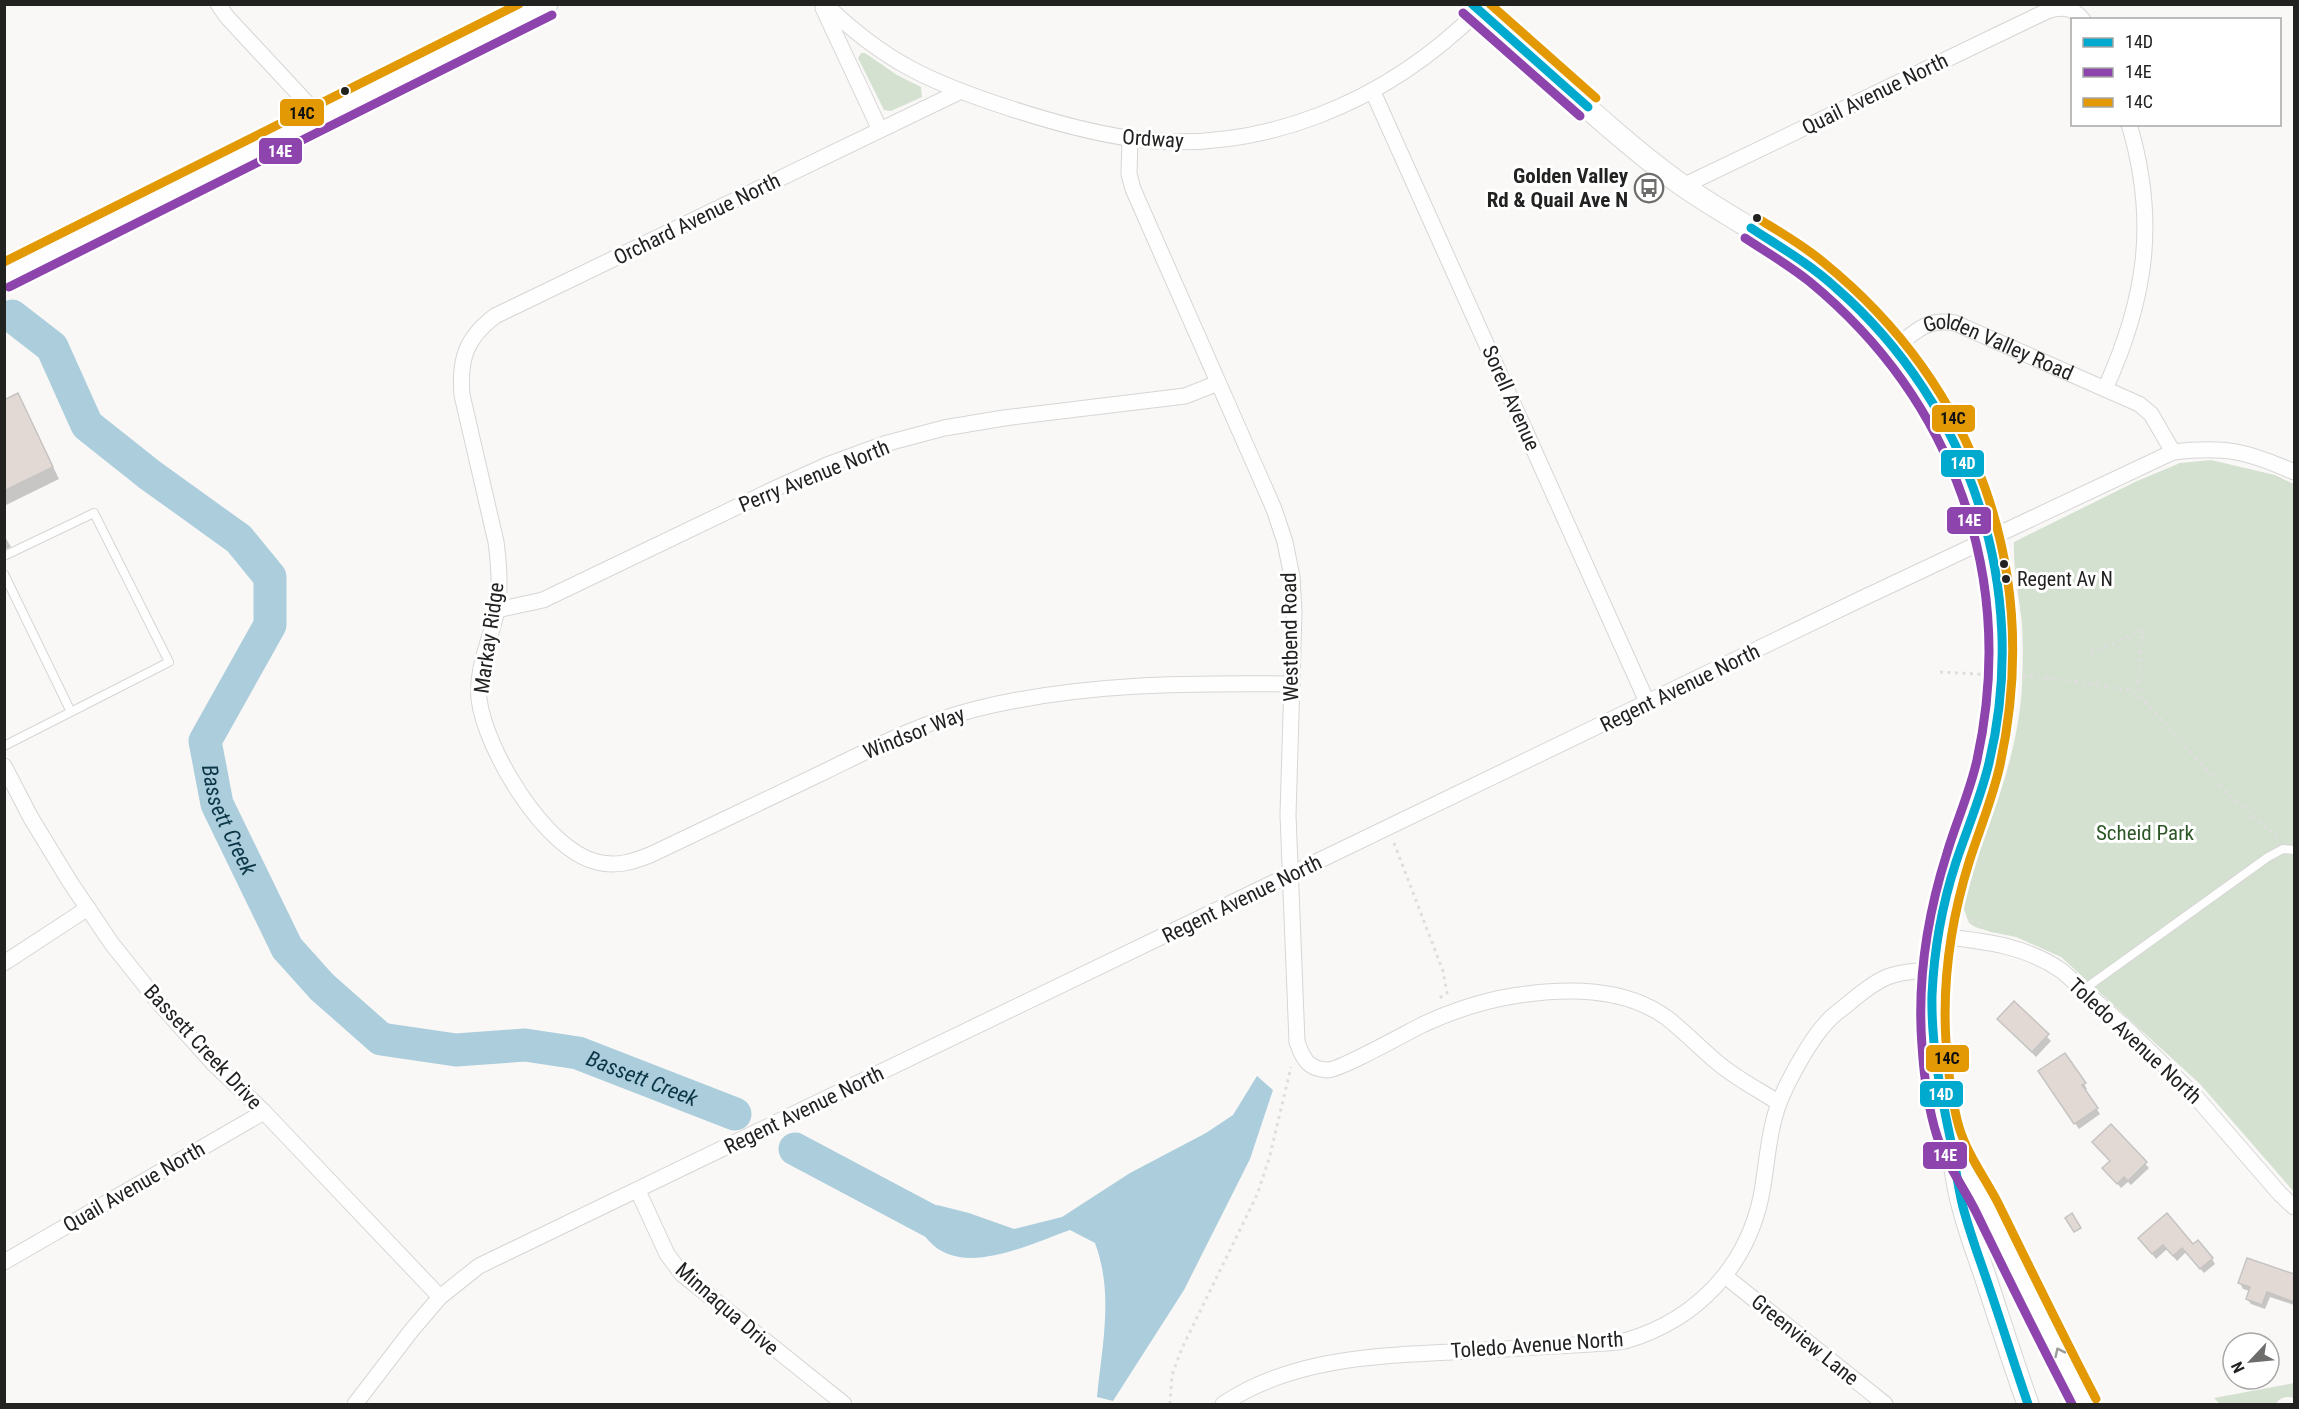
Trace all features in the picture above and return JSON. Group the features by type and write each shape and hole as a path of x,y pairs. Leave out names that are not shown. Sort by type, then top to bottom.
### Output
{"street":[{"path":"218,4 227,17 320,117"},
{"path":"4,276 547,4"},
{"name":"Ordway","path":"823,4 858,35 890,58 910,70 960,92 1061,125 1130,139 1202,141 1248,136 1306,120 1373,92 1439,48 1475,8"},
{"name":"Ordway","path":"823,4 880,130"},
{"name":"Quail Avenue North","path":"1683,186 2047,11 2058,7 2069,9 2081,18"},
{"name":"Golden Valley Road","path":"1475,8 1638,152 1683,186 1802,261 1834,288 1894,348 1925,325 1944,321 1955,323 2139,404 2151,414 2173,452"},
{"name":"Orchard Avenue North","path":"460,373 464,355 472,339 481,327 495,316 960,92"},
{"name":"Sorell Avenue","path":"1373,92 1648,704"},
{"path":"2105,389 2120,356 2138,301 2144,255 2145,215 2142,181 2129,126"},
{"name":"Westbend Road","path":"1130,139 1129,174 1133,189 1274,508 1285,542 1292,577 1294,613 1288,814 1297,1042 1302,1059"},
{"path":"1894,348 1927,394 1949,431 1970,476 1983,513 1997,574 2002,638 2000,699 1989,762 1943,909 1932,1008 1938,1082 1962,1207 2028,1404"},
{"name":"Markay Ridge","path":"460,373 462,395 496,542 499,565 496,610 483,657 480,679 479,697 483,720 490,739 525,801 542,823 563,845 595,862"},
{"name":"Perry Avenue North","path":"496,610 543,600 827,465 884,444 944,428 1004,418 1185,396 1218,383"},
{"path":"2173,452 2205,448 2229,449 2248,453 2295,472"},
{"name":"Regent Avenue North","path":"355,1404 440,1297 479,1266 1989,538 2173,452"},
{"name":"Windsor Way","path":"595,862 615,865 650,855 887,742 925,725 976,709 1028,698 1112,687 1192,683 1292,684"},
{"name":"Bassett Creek Drive","path":"4,766 31,818 88,908 112,944 159,1004 213,1063 264,1112 440,1297"},
{"path":"4,963 88,908"},
{"name":"Toledo Avenue North","path":"1939,936 1988,942 2024,950 2049,963 2083,990 2196,1097 2280,1194 2295,1207"},
{"name":"Toledo Avenue North","path":"1223,1404 1281,1376 1329,1362 1379,1356 1580,1345 1626,1340 1658,1328 1689,1312 1725,1276 1736,1261 1751,1232 1761,1197 1770,1138 1779,1103 1802,1057 1827,1022 1883,978 1905,971 1935,970"},
{"path":"1302,1059 1311,1067 1330,1071 1423,1025 1466,1008 1511,996 1564,991 1602,992 1636,1002 1665,1017 1719,1064 1779,1103"},
{"name":"Quail Avenue North","path":"4,1262 264,1112"},
{"path":"1950,1139 2085,1404"},
{"name":"Minnaqua Drive","path":"638,1191 667,1254 682,1274 844,1404"},
{"name":"Greenview Lane","path":"1725,1276 1885,1404"}],"lane":[{"path":"4,556 94,513 169,662 4,746"},
{"path":"4,574 71,712"},
{"path":"2083,990 2268,857 2283,849 2292,849"}],"path":[{"path":"2091,652 2142,631 2139,695"},
{"path":"1940,672 2052,678 2128,690 2139,695 2230,796 2292,849"},
{"path":"1394,843 1443,971 1447,993 1429,1004"},
{"path":"1170,1404 1172,1375 1182,1348 1257,1195 1269,1159 1291,1065 1302,1059"}],"green space":[{"path":"861,53 865,53 897,75 921,87 922,97 891,111 884,110 858,58"},
{"name":"Scheid Park","path":"2211,460 2275,475 2294,484 2294,1192 2200,1084 2061,957 2016,937 1975,927 1969,923 1963,907 1964,891 1993,815 2009,763 2020,711 2022,631 2014,542 2137,481 2180,463"},
{"path":"2294,1383 2294,1398 2284,1398 2276,1404 2220,1404 2214,1398 2251,1391 2281,1391 2281,1385"}],"water":[{"path":"1257,1076 1273,1090 1250,1159 1184,1290 1113,1401 1097,1397 1104,1339 1105,1300 1101,1262 1095,1243 1070,1230 998,1255 979,1258 960,1257 943,1252 929,1241 914,1218 937,1205 969,1213 1014,1229 1062,1217 1130,1173 1206,1133 1233,1115"}],"building":[{"path":"18,393 53,467 4,491 4,400"},
{"path":"2014,1001 2049,1034 2032,1052 1997,1019"},
{"path":"2065,1053 2086,1083 2082,1085 2098,1108 2074,1124 2038,1071"},
{"path":"2111,1124 2147,1162 2128,1181 2124,1177 2117,1184 2102,1168 2110,1161 2092,1142"},
{"path":"2072,1213 2081,1228 2074,1232 2065,1218"},
{"path":"2167,1213 2193,1244 2198,1240 2213,1258 2200,1269 2182,1248 2173,1256 2163,1245 2152,1254 2138,1238"},
{"path":"2247,1258 2294,1274 2294,1302 2267,1292 2262,1305 2246,1299 2250,1287 2238,1283"}],"waterway":[{"name":"Bassett Creek","path":"12,316 52,347 87,425 150,475 239,539 270,577 270,625 205,741 217,804 287,948 322,987 381,1039 456,1050 525,1045 578,1053 735,1114"},
{"name":"Bassett Creek","path":"795,1149 940,1226 962,1230"}],"transit line":[{"name":"14C","path":"4,262 519,4"},
{"name":"14D","path":"1472,4 1588,107"},
{"name":"14C","path":"1490,4 1596,98"},
{"name":"14E","path":"1463,13 1580,116"},
{"name":"14E","path":"9,287 552,15"},
{"name":"14C","path":"1757,218 1823,262 1877,312 1922,366 1958,425 1985,488 2003,554 2012,623 2011,693 2000,765 1963,882 1949,949 1945,995 1949,1074 1956,1116 1967,1147 1998,1203 2096,1399"},
{"name":"14D","path":"1751,228 1805,263 1836,288 1883,335 1923,388 1955,444 1979,504 1995,567 2002,632 2000,697 1986,776 1956,862 1943,911 1935,961 1932,1013 1940,1084 1963,1207 2028,1404"},
{"name":"14E","path":"1745,238 1810,282 1860,329 1902,381 1937,437 1963,497 1980,560 1988,625 1987,692 1977,760 1940,877 1925,949 1921,997 1925,1080 1934,1125 1945,1156 1976,1212 2072,1404"}],"place":[{"name":"Golden Valley Rd & Quail Ave N","path":"1649,188"},
{"name":"Regent Av N","path":"2006,579"}]}
